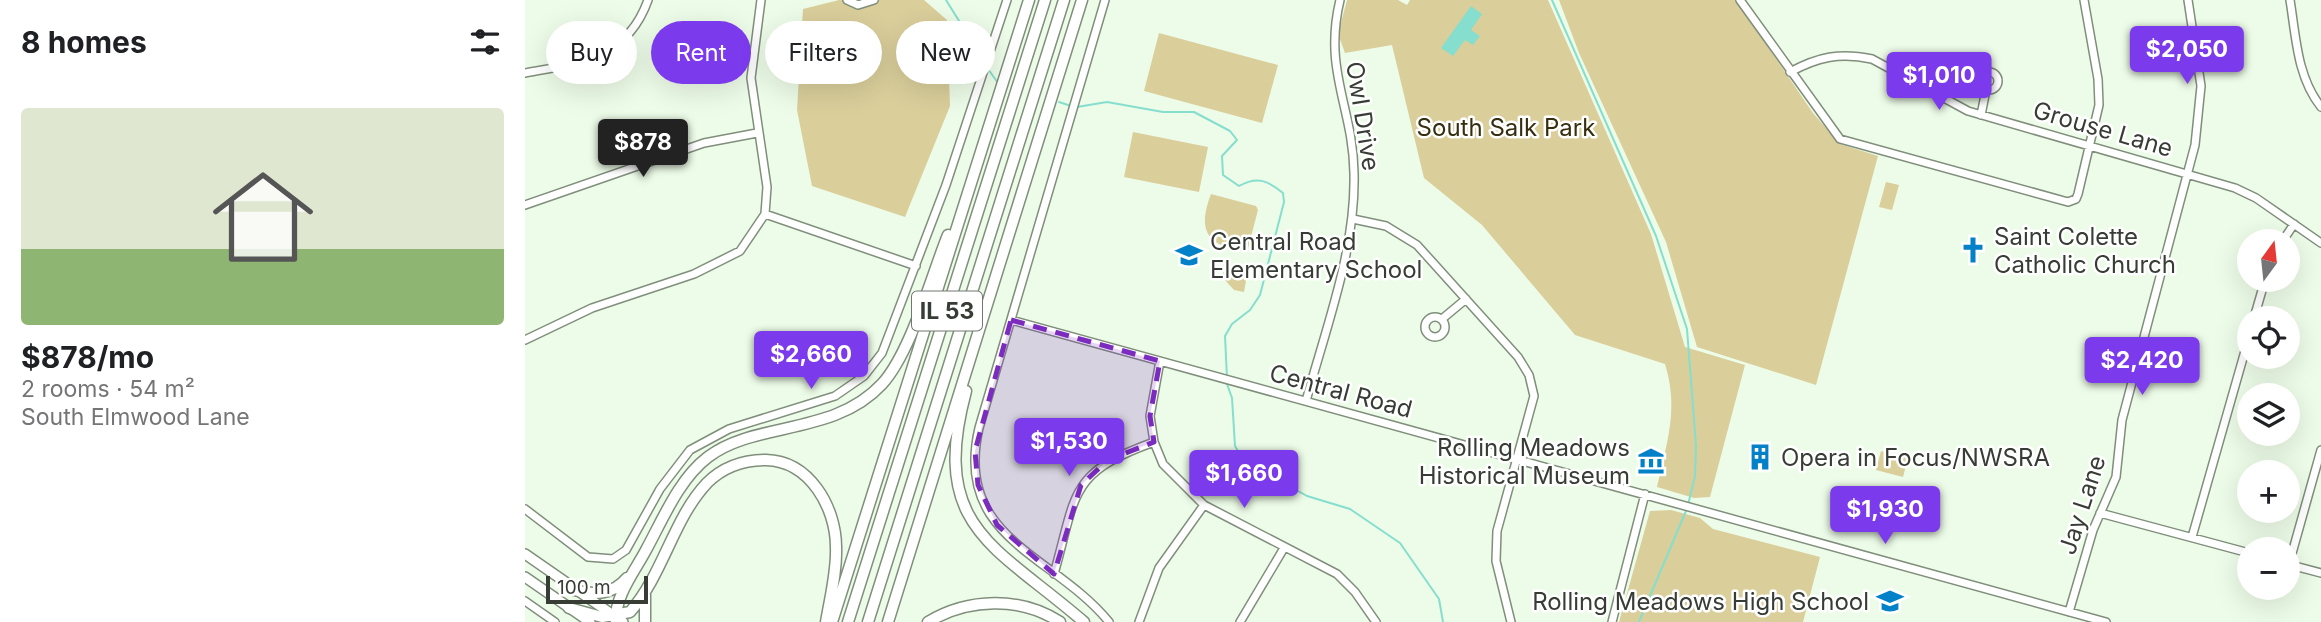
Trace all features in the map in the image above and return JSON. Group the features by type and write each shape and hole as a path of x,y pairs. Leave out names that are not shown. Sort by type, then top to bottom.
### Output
{"highway":[{"name":"IL 53","path":"832,622 1029,0"},
{"name":"IL 53","path":"848,622 1045,0"},
{"name":"IL 53","path":"868,622 1064,0"},
{"name":"IL 53","path":"888,622 1082,0"},
{"path":"618,620 618,604 642,558 687,479 709,456 739,442 834,416 865,399 882,384 904,347 977,159"},
{"path":"982,320 958,421 955,463 963,505 971,523 991,545 1084,622"},
{"path":"569,608 618,620 631,612 696,498 709,481 739,464 770,460 804,473 821,494 829,511 836,547 825,622"},
{"path":"574,590 598,593 614,590 642,558"},
{"path":"645,591 645,622"},
{"path":"928,622 963,606 1000,603 1028,608 1060,622"}],"main road":[{"path":"525,554 618,620"},
{"path":"525,577 590,622"}],"street":[{"path":"525,73 575,64 618,47 642,17 648,0"},
{"path":"525,340 592,309 694,274 740,251 765,214 767,187 751,78 761,0"},
{"path":"848,0 857,5 874,0"},
{"path":"525,509 588,556 606,561 619,557 626,550 660,489 690,450 729,429 835,396 864,376 888,342 1007,0"},
{"path":"1105,0 977,438 976,472 986,506 1003,533 1109,622"},
{"name":"Owl Drive","path":"1306,401 1353,219 1353,153 1333,60 1333,41 1340,0"},
{"path":"1740,0 1832,133 1850,144 2072,202 2078,194 2097,122 2099,93 2084,0"},
{"name":"Jay Lane","path":"2069,612 2100,513 2116,477 2122,419 2190,173 2198,130 2201,86 2187,0"},
{"path":"2290,0 2302,70 2308,87 2321,107"},
{"name":"Grouse Lane","path":"1790,72 1827,56 1855,55 1872,60 1950,103 1981,115 2190,173 2256,198 2321,243"},
{"path":"1981,115 1986,90"},
{"path":"525,205 704,143 757,133"},
{"path":"765,214 916,266"},
{"path":"1353,219 1386,226 1408,238 1518,357 1532,383 1534,396 1497,531 1498,574 1511,622"},
{"path":"2291,229 2294,224"},
{"path":"1442,319 1466,299"},
{"name":"Central Road","path":"1011,320 2106,622"},
{"path":"1160,361 1150,408 1154,442 1163,464 1204,505 1337,574 1355,592 1376,622"},
{"path":"2192,537 2240,369"},
{"path":"1054,574 1075,499 1088,475 1108,460 1154,442"},
{"path":"2296,537 2321,450"},
{"path":"1612,622 1645,494"},
{"path":"1139,622 1159,568 1204,505"},
{"path":"2100,513 2237,550"},
{"path":"1240,622 1284,548"},
{"path":"2300,567 2321,573"},
{"path":"525,601 555,622"}],"highlighted area":[{"path":"1011,320 1160,361 1150,416 1154,442 1108,460 1081,485 1054,574 997,525 978,485 975,451"}],"green space":[{"path":"839,0 924,0 947,20 896,21 896,84 949,84 950,106 905,217 812,186 797,110 799,84 882,84 882,21 802,21 803,9"},
{"name":"South Salk Park","path":"1347,0 1398,0 1407,5 1410,0 1548,0 1651,234 1685,347 1745,365 1710,497 1694,498 1657,487 1668,440 1671,411 1665,364 1575,335 1482,225 1424,178 1392,45 1345,53 1338,34"},
{"path":"1559,0 1736,0 1813,113 1840,144 1878,156 1816,385 1697,347 1666,242 1579,53"},
{"path":"1159,33 1278,65 1262,123 1144,91"},
{"path":"1133,132 1208,147 1199,192 1124,177"},
{"path":"1886,182 1899,185 1892,210 1879,207"},
{"path":"1211,194 1256,206 1258,210 1247,252 1223,246 1209,235 1205,219"},
{"path":"1228,264 1248,269 1244,292 1234,290 1223,278 1223,266"},
{"path":"1881,451 1908,458 1903,477 1876,470"},
{"path":"1671,510 1700,518 1713,529 1820,557 1803,622 1619,622 1650,511"}],"water":[{"path":"1471,6 1482,14 1471,30 1480,36 1473,45 1465,40 1453,56 1441,48"}],"waterway":[{"path":"946,0 959,21"},
{"path":"1552,0 1656,236 1687,329 1696,446 1695,476 1688,505"},
{"path":"995,79 998,83"},
{"path":"1059,102 1071,106"},
{"path":"1077,107 1107,102 1163,112 1194,112 1230,131 1237,140 1222,156 1223,175 1239,186 1257,180 1272,185 1283,193 1284,202 1260,295 1250,310 1232,324 1225,336 1227,378"},
{"path":"1227,384 1232,398 1235,446 1244,461 1307,496 1350,509 1400,543 1439,599 1443,622"},
{"path":"1639,622 1686,511"}],"place":[{"name":"Saint Colette Catholic Church","path":"1973,250"},
{"name":"Central Road Elementary School","path":"1189,255"},
{"name":"Opera in Focus/NWSRA","path":"1760,457"},
{"name":"Rolling Meadows Historical Museum","path":"1651,461"},
{"name":"Rolling Meadows High School","path":"1890,601"}]}
